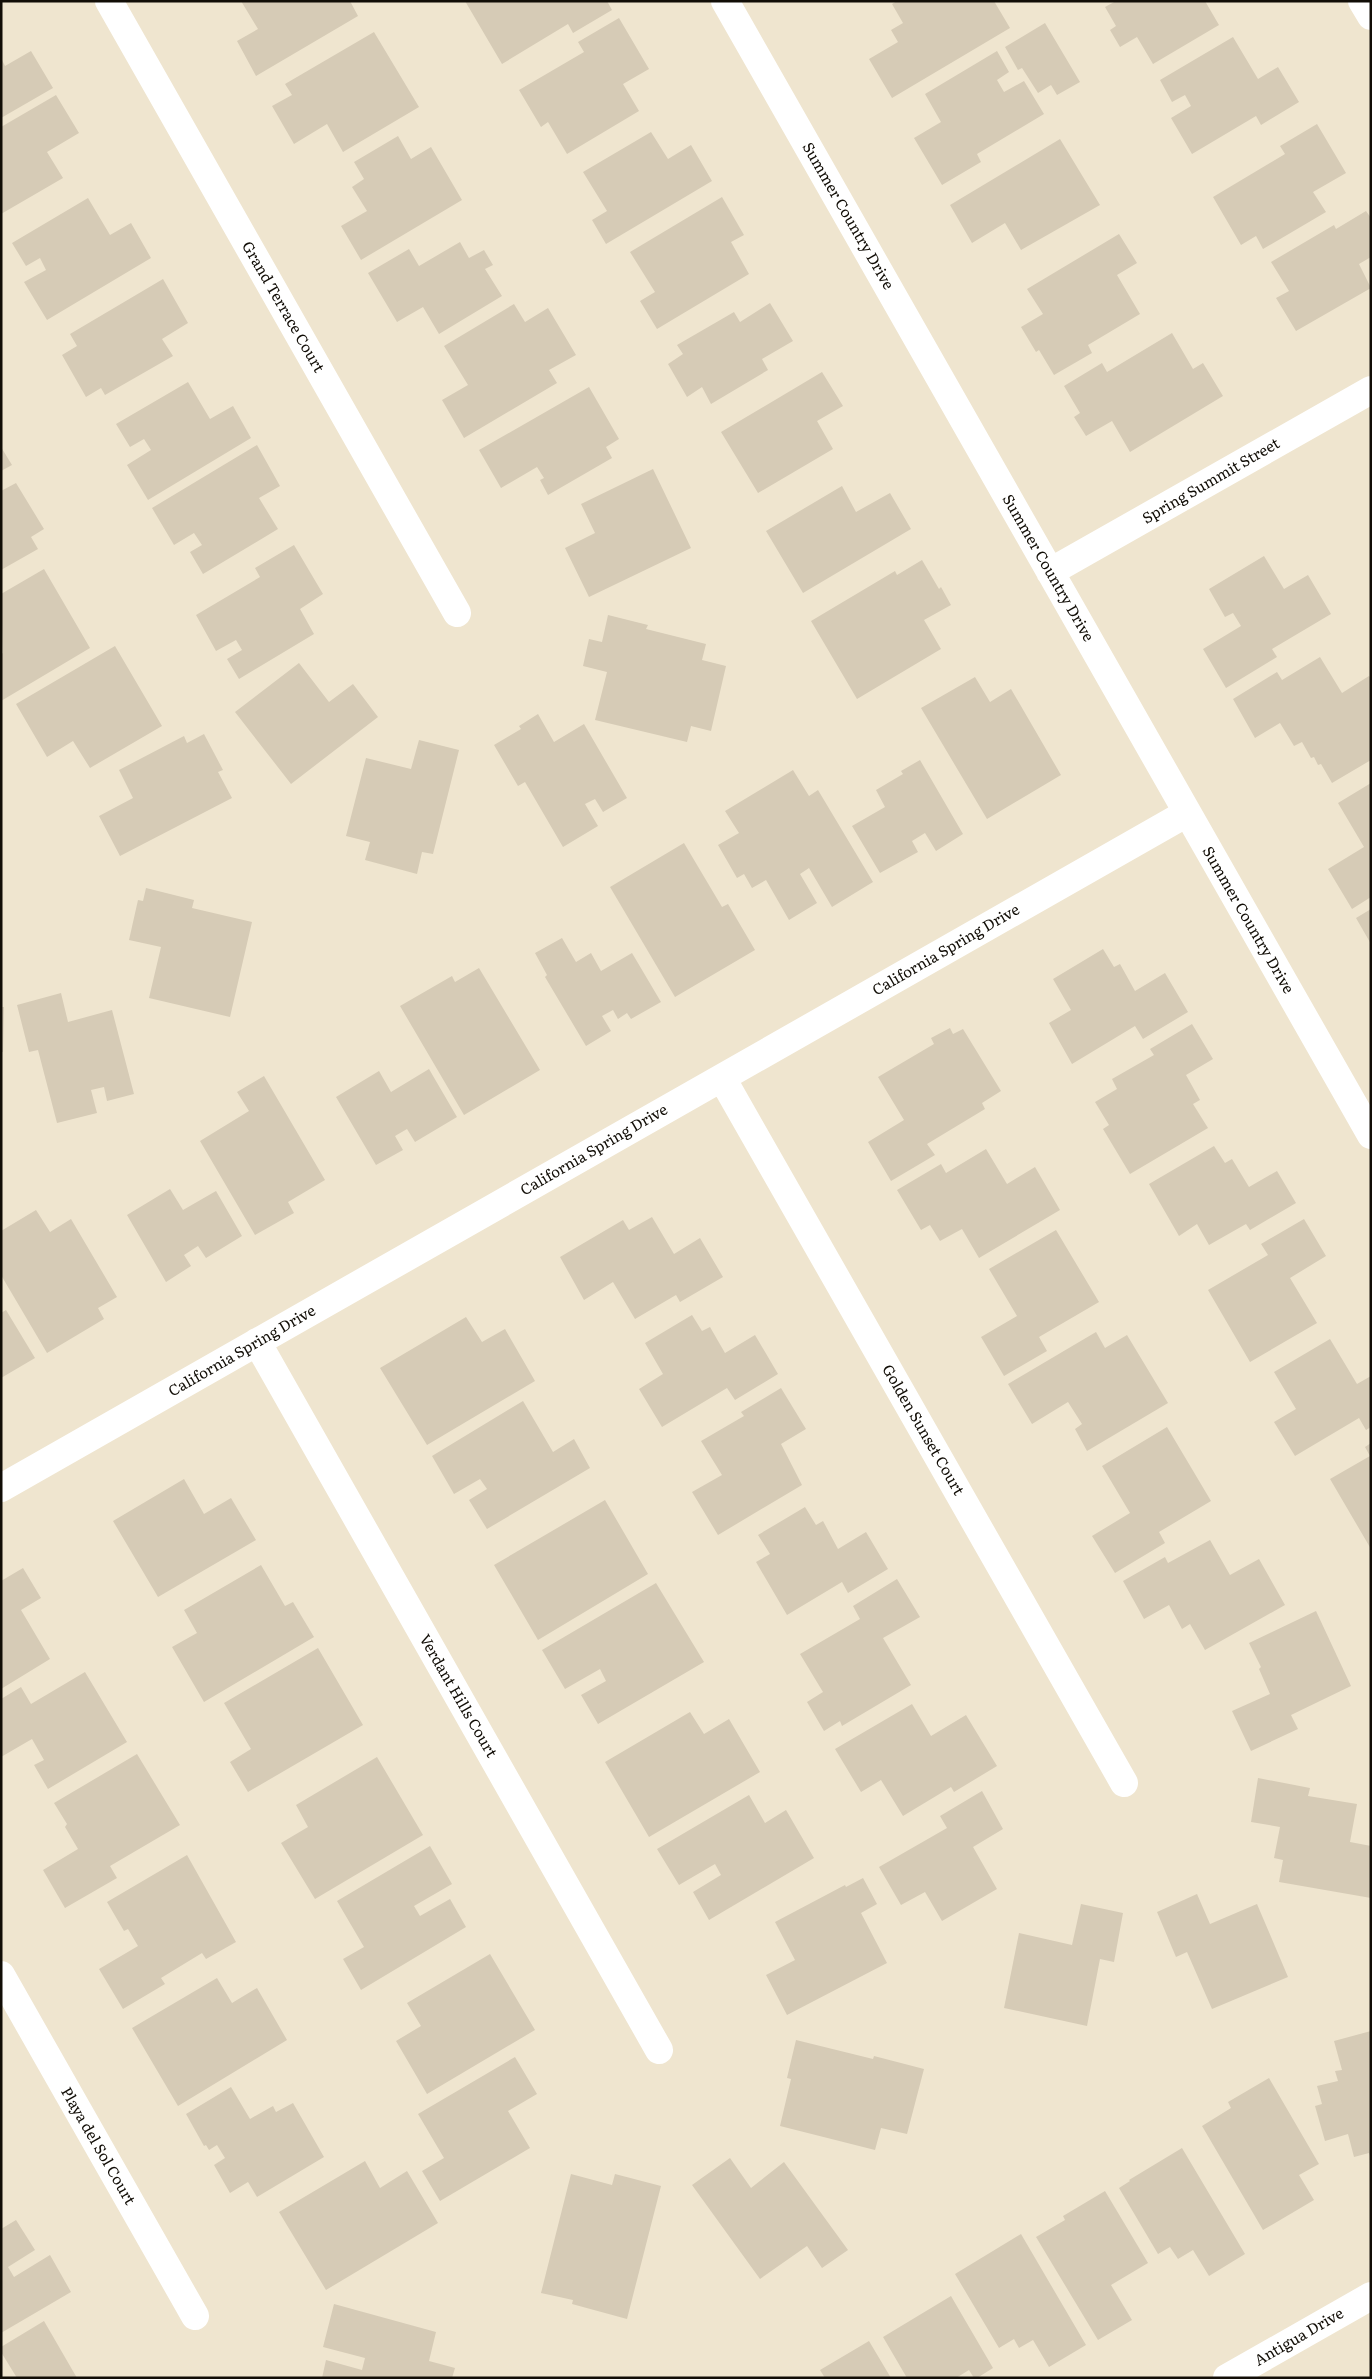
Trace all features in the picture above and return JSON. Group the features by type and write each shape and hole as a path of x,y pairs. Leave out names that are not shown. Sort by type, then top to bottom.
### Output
{"street":[{"name":"Grand Terrace Court","path":"109,1 457,613"},
{"name":"Summer Country Drive","path":"726,1 1371,1136"},
{"path":"1362,1 1371,16"},
{"name":"Spring Summit Street","path":"1050,572 1371,390"},
{"name":"California Spring Drive","path":"1,1488 1187,813"},
{"name":"Golden Sunset Court","path":"722,1078 1124,1783"},
{"name":"Verdant Hills Court","path":"257,1342 659,2050"},
{"name":"Playa del Sol Court","path":"1,1975 195,2316"},
{"name":"Antigua Drive","path":"1227,2378 1371,2296"}],"building":[{"path":"241,1 350,1 358,16 256,76 237,41 258,29"},
{"path":"465,1 607,1 612,10 573,33 568,24 502,64"},
{"path":"897,1 994,1 1010,28 892,98 869,59 898,42 891,30 903,23 892,4"},
{"path":"1116,1 1205,1 1219,25 1153,64 1137,37 1120,47 1110,30 1116,26 1105,7"},
{"path":"619,18 649,69 623,84 639,111 567,154 548,122 541,127 519,90 584,52 578,42"},
{"path":"1045,23 1080,82 1057,95 1051,85 1038,93 1022,68 1018,70 1005,47"},
{"path":"374,32 419,107 343,152 327,124 294,144 272,106 292,95 285,84"},
{"path":"1233,37 1258,79 1278,67 1299,102 1261,125 1256,116 1192,154 1171,118 1191,106 1185,95 1172,102 1160,80"},
{"path":"31,51 53,88 1,118 1,58 5,66"},
{"path":"997,51 1009,72 997,80 1004,92 1024,81 1044,114 977,154 981,162 942,185 914,138 941,122 925,94"},
{"path":"56,95 79,133 47,152 63,178 1,214 1,127"},
{"path":"1317,124 1346,173 1313,192 1326,212 1263,249 1256,236 1241,245 1213,197 1285,154 1280,146"},
{"path":"651,132 668,159 691,145 712,181 606,244 592,220 607,211 583,172"},
{"path":"398,136 411,159 431,147 462,200 361,260 341,226 367,211 352,187 364,179 354,162"},
{"path":"1060,139 1100,205 1021,250 1005,223 972,243 950,205"},
{"path":"722,197 744,235 731,242 749,274 657,329 640,301 655,292 630,252"},
{"path":"88,198 110,235 131,223 151,258 47,320 24,282 46,270 40,258 26,266 12,243"},
{"path":"1366,211 1371,218 1371,257 1359,264 1371,288 1296,331 1276,298 1289,291 1271,262 1334,225 1336,229"},
{"path":"1119,234 1137,263 1117,275 1140,314 1088,345 1092,353 1054,375 1039,350 1036,352 1021,327 1043,314 1027,289"},
{"path":"460,242 469,258 484,250 493,265 485,269 502,296 439,334 423,307 397,322 368,273 409,249 419,266"},
{"path":"163,279 188,323 162,339 173,356 105,395 101,388 86,397 62,355 77,346 70,334"},
{"path":"770,303 793,341 762,359 768,370 711,404 702,387 687,397 668,364 683,354 677,345 734,312 740,322"},
{"path":"514,304 525,322 548,308 576,355 549,370 557,383 464,438 442,400 468,385 444,346"},
{"path":"1172,333 1193,369 1203,363 1223,396 1130,452 1112,421 1086,436 1074,417 1080,413 1064,386 1102,363 1107,372"},
{"path":"822,372 843,406 817,421 833,449 758,493 721,432"},
{"path":"188,382 210,419 233,406 251,438 148,500 127,465 151,450 144,439 130,447 116,424"},
{"path":"589,387 619,439 606,447 612,458 548,495 540,480 544,478 537,467 501,488 479,450"},
{"path":"257,445 280,486 259,498 278,529 203,574 190,552 202,545 194,533 174,545 152,508"},
{"path":"1,447 12,465 1,471"},
{"path":"653,469 691,548 589,597 565,548 595,533 581,504"},
{"path":"16,483 44,529 31,537 38,549 1,570 1,491"},
{"path":"842,486 856,512 890,493 911,529 803,593 766,531"},
{"path":"294,545 323,594 300,609 314,634 239,679 227,659 242,650 236,640 216,651 196,615 260,577 255,568"},
{"path":"1264,556 1284,589 1308,575 1331,614 1272,649 1277,657 1226,688 1203,649 1241,626 1233,613 1225,617 1209,589"},
{"path":"922,560 951,605 924,620 941,649 857,699 811,621 895,571 897,575"},
{"path":"44,569 90,648 1,701 1,654 3,653 1,594"},
{"path":"608,615 648,625 646,629 706,644 702,660 726,666 711,731 691,726 687,742 595,720 607,672 583,666 589,639 602,642"},
{"path":"115,646 162,726 90,768 73,741 47,757 16,704"},
{"path":"1320,657 1342,693 1369,676 1371,678 1371,760 1332,783 1321,764 1318,765 1314,757 1311,758 1302,742 1294,746 1280,723 1255,738 1233,699 1277,672 1282,680"},
{"path":"299,663 329,702 353,684 378,717 291,784 235,712"},
{"path":"975,677 990,702 1011,689 1061,775 987,819 921,708"},
{"path":"538,714 554,742 584,724 627,798 603,812 595,799 585,804 598,826 563,847 525,782 518,786 494,745 521,729 519,726"},
{"path":"204,734 223,770 218,772 232,798 120,856 99,816 133,798 119,770 184,736 187,743"},
{"path":"419,740 459,750 433,854 422,852 417,874 365,860 370,842 346,836 366,758 411,769"},
{"path":"920,760 963,834 936,851 925,833 912,841 918,852 880,873 852,826 885,807 876,790 903,774 901,771"},
{"path":"793,770 809,796 818,790 873,882 832,907 809,868 800,874 817,903 789,920 766,880 752,888 744,874 737,878 718,845 739,833 725,811"},
{"path":"1371,783 1371,897 1352,909 1328,869 1364,847 1338,803"},
{"path":"684,843 722,907 728,904 755,950 675,997 610,887"},
{"path":"146,888 194,900 192,908 252,922 230,1017 149,998 161,947 129,940 138,900 143,901"},
{"path":"1371,909 1371,944 1356,918"},
{"path":"562,938 576,962 591,953 601,971 632,953 661,1002 631,1019 627,1013 618,1019 613,1010 602,1016 611,1031 586,1046 545,977 547,975 535,953"},
{"path":"1103,949 1114,967 1120,964 1135,991 1165,973 1188,1012 1143,1039 1135,1026 1072,1064 1049,1023 1071,1010 1053,979"},
{"path":"479,968 540,1070 464,1115 400,1006 452,976 455,982"},
{"path":"61,993 68,1022 112,1010 134,1094 107,1101 104,1087 91,1090 97,1113 57,1123 38,1050 29,1052 17,1005"},
{"path":"1,1007 4,1007 3,1052 1,1052"},
{"path":"1192,1024 1213,1059 1186,1075 1200,1100 1193,1104 1208,1128 1130,1174 1103,1129 1109,1125 1095,1102 1117,1089 1112,1079 1154,1055 1150,1049"},
{"path":"950,1028 953,1034 963,1029 1001,1091 982,1103 985,1109 927,1144 935,1155 891,1181 868,1142 904,1120 878,1077 934,1044 931,1038"},
{"path":"429,1069 457,1117 415,1142 407,1129 395,1136 403,1150 376,1165 336,1097 379,1071 391,1092"},
{"path":"264,1076 325,1180 288,1202 294,1213 255,1235 200,1141 249,1111 237,1092"},
{"path":"1214,1146 1225,1163 1232,1159 1249,1187 1277,1171 1296,1203 1250,1230 1246,1224 1209,1245 1197,1224 1179,1236 1149,1184"},
{"path":"986,1149 1007,1184 1035,1167 1060,1210 979,1258 962,1229 940,1241 930,1225 921,1230 897,1190 941,1164 946,1173"},
{"path":"170,1189 183,1210 216,1191 242,1236 206,1258 198,1246 184,1255 191,1266 166,1282 127,1215"},
{"path":"36,1210 50,1232 71,1219 117,1297 98,1308 104,1319 47,1353 1,1275 1,1231"},
{"path":"652,1217 674,1254 700,1238 723,1277 680,1302 676,1295 635,1319 613,1282 584,1300 560,1257 623,1220 629,1230"},
{"path":"1304,1219 1326,1256 1290,1278 1317,1323 1250,1362 1208,1290 1268,1255 1261,1244"},
{"path":"1056,1230 1099,1302 1039,1337 1047,1351 1004,1376 981,1337 1017,1316 989,1269"},
{"path":"6,1310 35,1358 1,1378 1,1313"},
{"path":"692,1315 702,1331 710,1327 725,1353 755,1335 778,1374 735,1400 727,1388 662,1427 639,1389 663,1374 645,1343"},
{"path":"466,1317 482,1342 505,1329 535,1381 427,1445 380,1368"},
{"path":"1096,1332 1105,1348 1127,1335 1168,1403 1087,1451 1075,1429 1082,1424 1068,1402 1032,1424 1008,1384"},
{"path":"1330,1339 1357,1384 1371,1376 1371,1427 1366,1430 1359,1418 1295,1456 1274,1422 1296,1409 1274,1372"},
{"path":"781,1388 806,1429 781,1444 802,1485 718,1535 692,1492 722,1475 701,1441 744,1416 741,1412"},
{"path":"523,1401 553,1452 574,1439 590,1468 487,1529 469,1500 487,1489 480,1479 454,1494 432,1456"},
{"path":"1167,1427 1211,1501 1159,1532 1165,1543 1115,1573 1092,1536 1130,1513 1102,1466"},
{"path":"1371,1443 1371,1549 1330,1479 1370,1456 1365,1447"},
{"path":"184,1479 204,1514 231,1498 256,1540 158,1597 113,1521"},
{"path":"605,1500 648,1574 538,1640 494,1565"},
{"path":"805,1507 816,1525 823,1521 838,1549 866,1532 888,1569 848,1593 842,1582 787,1615 756,1562 770,1554 758,1535"},
{"path":"1210,1540 1230,1575 1259,1559 1285,1605 1205,1650 1190,1624 1182,1629 1169,1605 1144,1619 1123,1581 1165,1557 1168,1563"},
{"path":"261,1565 285,1606 293,1602 314,1637 204,1702 172,1647 197,1633 184,1610"},
{"path":"23,1568 41,1598 21,1610 50,1659 1,1689 1,1581"},
{"path":"897,1579 920,1617 883,1638 911,1685 842,1726 840,1721 824,1731 807,1702 823,1692 800,1654 860,1619 853,1606"},
{"path":"656,1583 704,1662 598,1724 581,1695 606,1681 600,1669 565,1689 542,1650"},
{"path":"1316,1611 1351,1686 1291,1715 1298,1729 1251,1751 1232,1711 1270,1694 1259,1669 1261,1667 1249,1643"},
{"path":"318,1648 363,1725 248,1792 230,1762 251,1749 224,1703"},
{"path":"85,1672 127,1742 48,1789 34,1765 44,1760 32,1739 1,1757 1,1699 21,1687 31,1704"},
{"path":"912,1704 931,1736 966,1715 997,1766 954,1792 951,1787 903,1816 881,1780 861,1792 835,1749"},
{"path":"690,1712 704,1734 729,1719 760,1772 649,1837 605,1762"},
{"path":"137,1754 180,1825 110,1866 117,1878 65,1908 43,1870 78,1849 65,1827 67,1824 54,1803"},
{"path":"377,1757 423,1835 315,1899 281,1843 308,1827 296,1805"},
{"path":"1258,1778 1310,1788 1308,1796 1357,1804 1350,1842 1371,1846 1371,1898 1279,1882 1283,1860 1274,1858 1280,1827 1251,1822"},
{"path":"982,1791 1003,1829 973,1847 997,1889 942,1921 925,1892 901,1905 879,1867 947,1828 940,1816"},
{"path":"749,1795 765,1823 786,1810 814,1858 709,1920 693,1892 721,1875 715,1864 679,1885 657,1849"},
{"path":"430,1846 452,1884 414,1906 420,1916 450,1899 466,1927 361,1990 343,1959 364,1947 337,1901"},
{"path":"187,1855 236,1942 206,1959 202,1953 161,1978 165,1984 123,2009 99,1969 138,1946 128,1929 124,1931 107,1902"},
{"path":"863,1878 877,1904 861,1913 887,1963 787,2015 766,1975 795,1960 775,1922 845,1885 846,1887"},
{"path":"1197,1894 1210,1924 1257,1904 1288,1977 1212,2009 1187,1952 1176,1957 1157,1912"},
{"path":"1081,1904 1123,1913 1114,1962 1100,1959 1087,2026 1004,2008 1019,1933 1072,1945"},
{"path":"490,1954 535,2030 427,2094 396,2041 421,2026 407,2003"},
{"path":"217,1978 232,2003 257,1988 287,2040 178,2106 132,2028"},
{"path":"1371,2031 1371,2158 1369,2153 1354,2157 1348,2134 1325,2141 1315,2106 1322,2104 1317,2086 1338,2081 1335,2071 1342,2070 1334,2041"},
{"path":"796,2040 873,2059 874,2056 924,2069 907,2134 881,2128 875,2150 780,2126 791,2079 787,2078"},
{"path":"515,2057 537,2094 508,2111 530,2148 440,2201 422,2171 444,2158 418,2114"},
{"path":"1269,2078 1319,2164 1299,2175 1314,2200 1263,2230 1202,2126 1231,2108 1228,2102"},
{"path":"231,2087 250,2119 273,2106 276,2112 293,2103 324,2157 257,2197 248,2182 230,2193 214,2165 225,2158 217,2145 209,2150 206,2145 204,2146 186,2114"},
{"path":"1182,2148 1245,2254 1209,2276 1193,2250 1178,2259 1170,2247 1158,2254 1119,2188"},
{"path":"730,2158 751,2188 784,2162 848,2250 822,2268 807,2246 760,2279 692,2185"},
{"path":"365,2161 380,2188 407,2171 438,2223 326,2290 279,2212"},
{"path":"571,2174 612,2185 615,2174 661,2186 627,2319 572,2304 573,2300 541,2293"},
{"path":"1105,2191 1148,2263 1111,2285 1132,2320 1098,2340 1036,2237 1065,2220 1063,2216"},
{"path":"16,2220 35,2250 8,2267 14,2277 50,2255 71,2292 1,2333 1,2229"},
{"path":"1021,2234 1086,2345 1049,2367 1033,2340 1019,2348 1014,2339 999,2348 955,2274"},
{"path":"951,2296 993,2368 977,2378 974,2378 969,2370 956,2378 907,2378 883,2337"},
{"path":"334,2304 436,2332 429,2361 455,2368 452,2378 322,2378 326,2360 362,2370 365,2358 323,2347"},
{"path":"44,2321 77,2378 17,2378 1,2352 1,2347"},
{"path":"869,2341 891,2378 825,2378 820,2370"}]}
